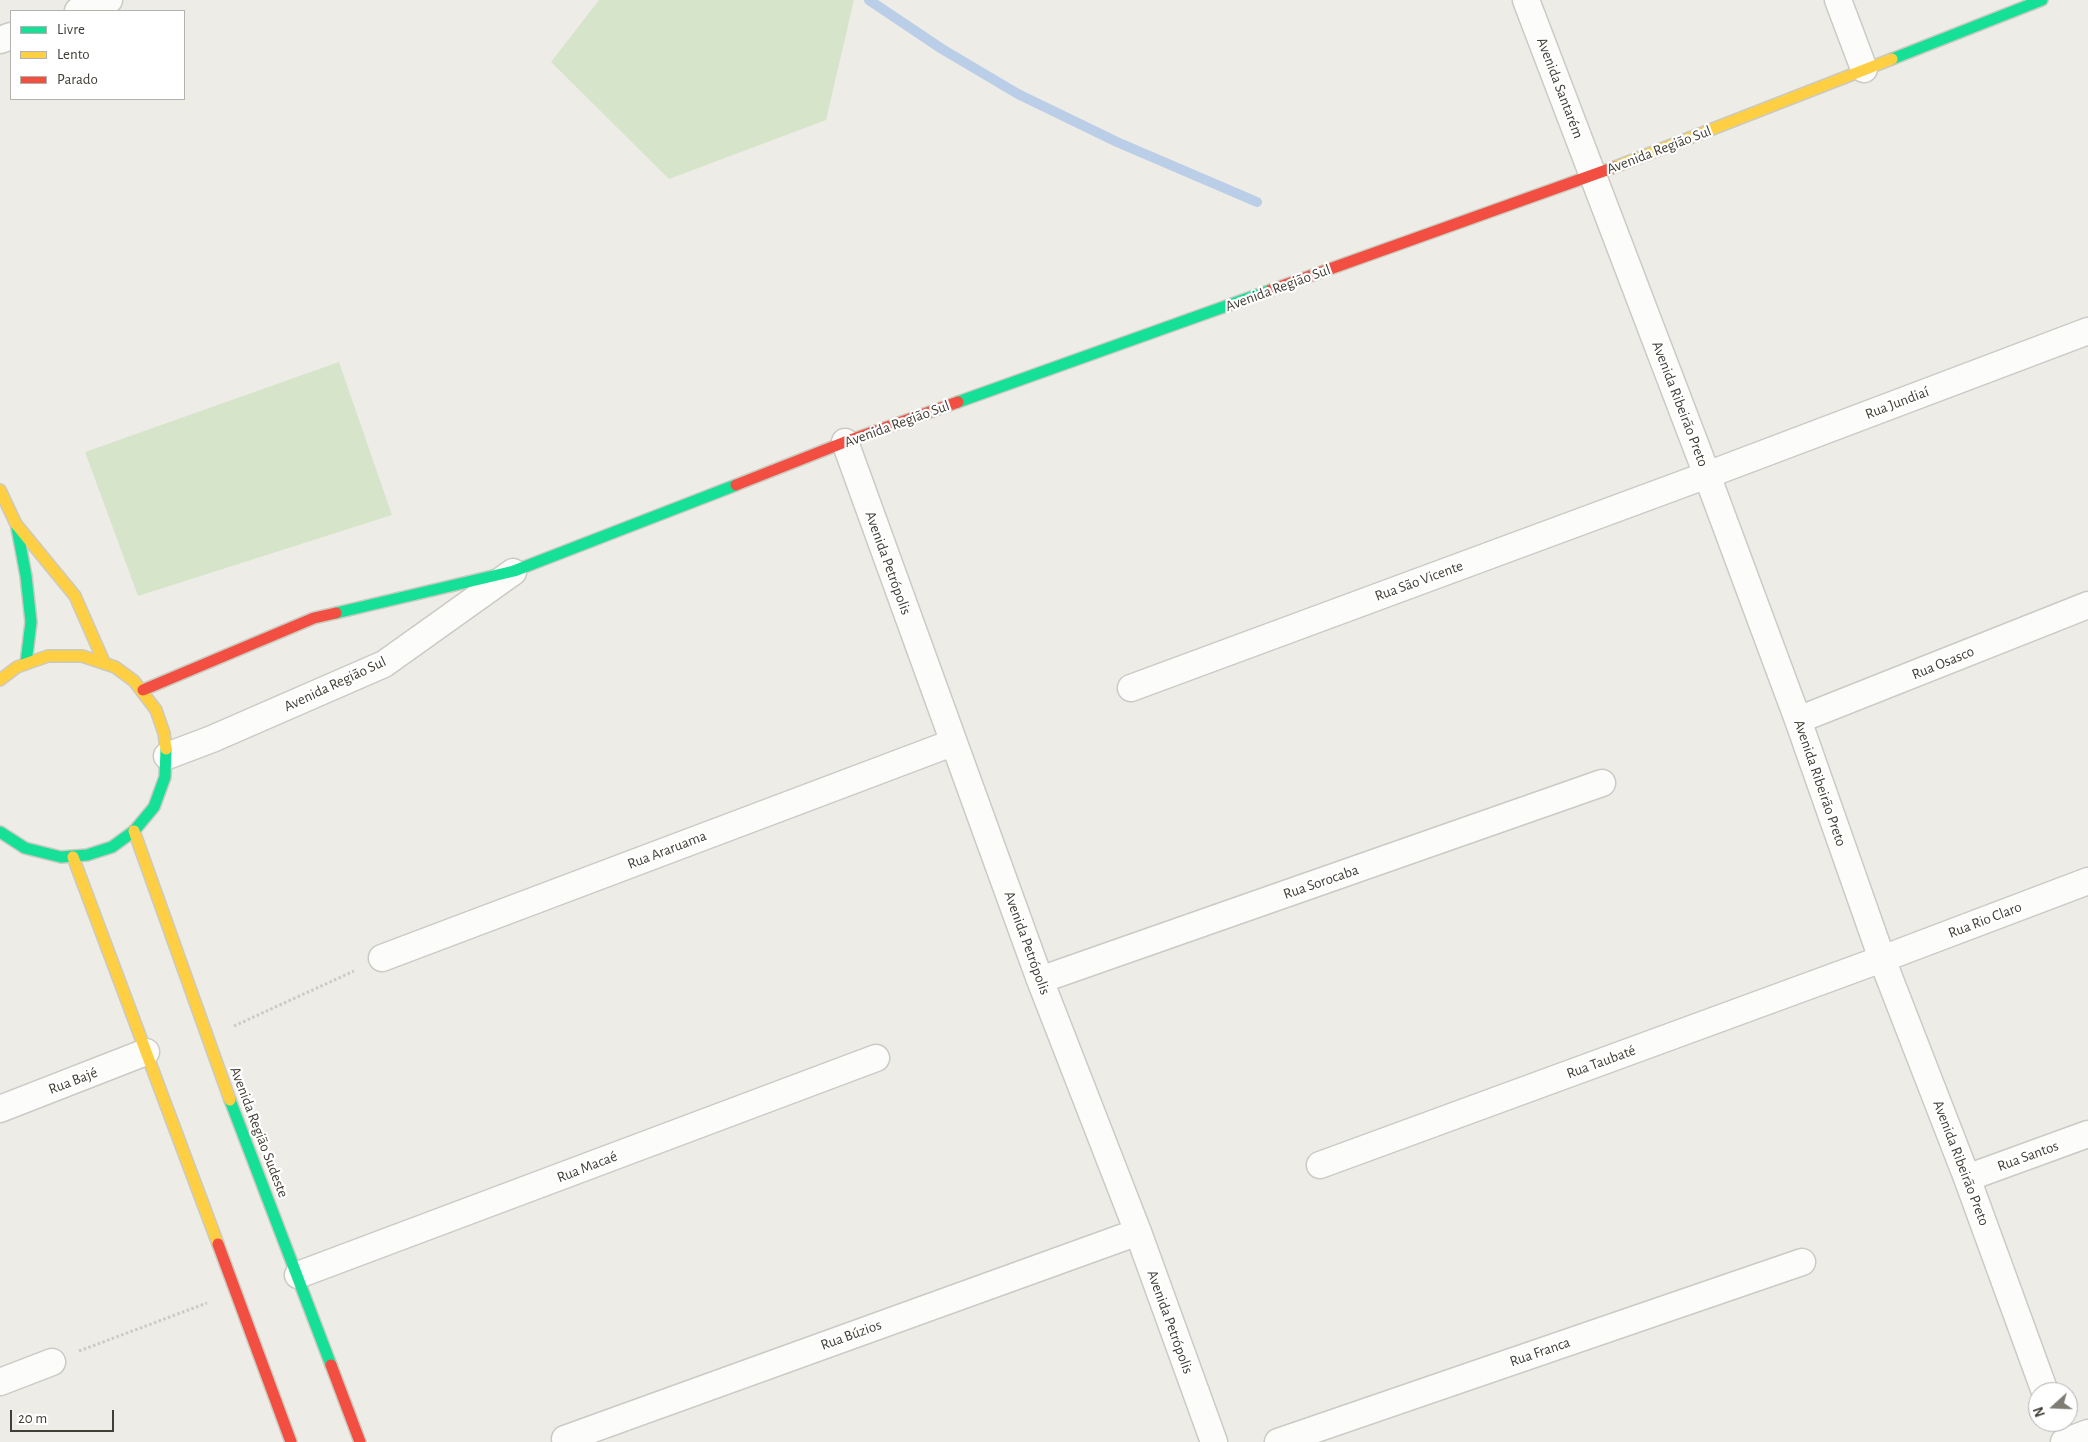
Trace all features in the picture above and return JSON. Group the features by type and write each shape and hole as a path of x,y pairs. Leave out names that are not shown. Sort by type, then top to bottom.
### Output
{"street":[{"path":"81,10 109,0"},
{"name":"Avenida Santarém","path":"1526,0 1594,175"},
{"path":"1838,0 1864,70"},
{"name":"Avenida Região Sul","path":"142,690 314,618 514,571 845,442 1594,175 2042,0"},
{"name":"Avenida Ribeirão Preto","path":"1594,175 1798,720 1882,959 1967,1178 2041,1382"},
{"name":"Rua Jundiaí","path":"1707,475 2088,331"},
{"name":"Avenida Petrópolis","path":"845,442 952,743 1040,980 1138,1232 1214,1442"},
{"name":"Rua São Vicente","path":"1131,688 1707,475"},
{"path":"0,490 16,524 75,596 104,662"},
{"path":"16,524 26,576 30,622 26,663"},
{"name":"Avenida Região Sul","path":"167,756 212,739 384,664 514,571"},
{"name":"Rua Osasco","path":"1798,720 2088,605"},
{"path":"0,680 26,663 48,656 82,656 104,662 125,674 142,690 161,721 167,756 165,777 158,798 148,816 134,831 112,846 87,855 73,857 55,856 25,848 0,832"},
{"name":"Rua Araruama","path":"382,958 952,743"},
{"name":"Rua Sorocaba","path":"1040,980 1602,784"},
{"name":"Avenida Região Sudeste","path":"134,831 207,1039 360,1442"},
{"path":"73,857 179,1136 291,1442"},
{"name":"Rua Rio Claro","path":"1882,959 2088,881"},
{"name":"Rua Taubaté","path":"1320,1165 1882,959"},
{"name":"Rua Bajé","path":"0,1109 146,1052"},
{"name":"Rua Macaé","path":"298,1275 876,1058"},
{"name":"Rua Santos","path":"1967,1178 2088,1134"},
{"name":"Rua Búzios","path":"565,1439 1138,1232"},
{"name":"Rua Franca","path":"1278,1442 1802,1262"},
{"path":"0,1382 52,1362"},
{"path":"2064,1442 2088,1433"}],"path":[{"path":"207,1039 382,958"},
{"path":"52,1362 236,1292"}],"green space":[{"path":"599,0 854,0 826,120 669,179 551,62"},
{"path":"339,362 392,515 138,596 85,452"}],"waterway":[{"path":"869,0 942,49 1018,94 1117,142 1257,202"}],"traffic: fast":[{"path":"1892,59 2042,0"},
{"path":"958,402 1271,290"},
{"path":"336,613 514,571 736,485"},
{"path":"17,528 26,576 31,622 26,663"},
{"path":"0,832 25,848 61,857 87,855 112,847 134,831 154,807 165,777 166,749"},
{"path":"230,1100 331,1365"}],"traffic: slow":[{"path":"1615,167 1892,59"},
{"path":"0,490 16,524 75,596 104,662"},
{"path":"0,680 17,667 48,656 82,656 115,667 134,681 156,710 164,733 166,749"},
{"path":"134,831 230,1100"},
{"path":"73,857 218,1244"}],"traffic: jam":[{"path":"1271,290 1615,167"},
{"path":"736,485 845,442 958,402"},
{"path":"143,690 314,618 336,613"},
{"path":"218,1244 291,1442"},
{"path":"331,1365 360,1442"}]}
